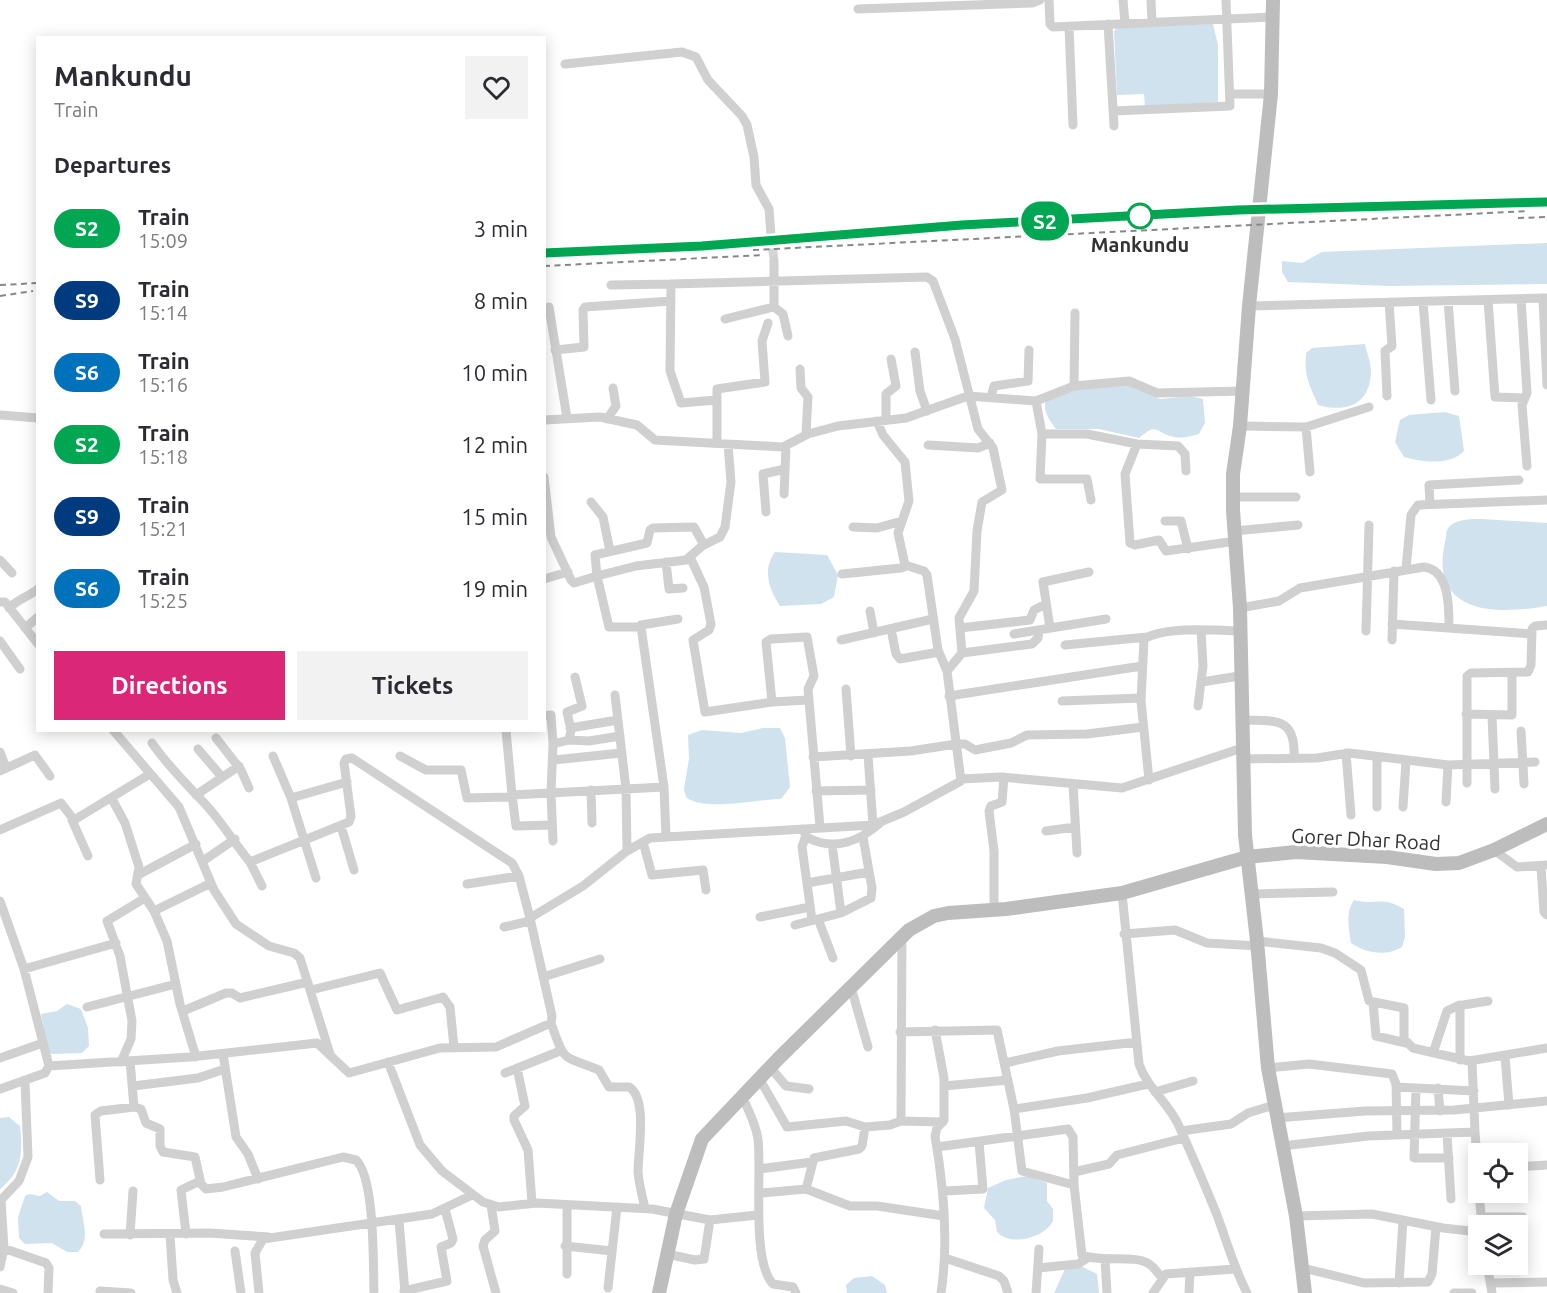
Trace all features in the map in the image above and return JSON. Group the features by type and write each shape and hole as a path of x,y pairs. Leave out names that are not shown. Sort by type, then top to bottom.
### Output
{"street":[{"path":"858,9 1032,3 1040,0"},
{"path":"1048,0 1051,26 1273,17"},
{"path":"1123,0 1125,23"},
{"path":"1151,0 1152,22"},
{"path":"1113,111 1225,108 1230,105 1226,0"},
{"path":"1273,0 1271,94 1232,496 1240,608 1239,676 1246,845 1258,944 1268,1068 1296,1216 1305,1293"},
{"path":"1108,24 1114,126"},
{"path":"1069,26 1073,125"},
{"path":"565,64 682,52 696,57 708,80 742,116 747,125 754,157 756,185 768,209 771,235"},
{"path":"1230,94 1271,94"},
{"path":"774,260 774,307"},
{"path":"611,285 930,278 936,286 955,339 979,432 993,448 1002,490 982,502 977,531 975,587 960,615 962,654"},
{"path":"671,284 670,370 681,403 684,405 716,400"},
{"path":"1249,306 1545,298 1547,385"},
{"path":"1521,299 1525,398 1522,405 1527,466"},
{"path":"1488,300 1495,397 1525,398"},
{"path":"555,350 585,346 583,310 585,307 671,301"},
{"path":"1448,301 1455,391"},
{"path":"1387,396 1385,351 1392,346 1389,302"},
{"path":"1423,302 1431,400"},
{"path":"549,307 567,418"},
{"path":"725,319 774,307"},
{"path":"774,307 783,314 788,336"},
{"path":"1074,386 1075,313"},
{"path":"546,494 551,537 572,583 636,566 690,557 704,545 720,537 725,527 731,482 722,444 716,400 719,388 765,382 762,341 768,322"},
{"path":"991,397 994,386 1028,381 1029,350"},
{"path":"915,352 920,391 927,411"},
{"path":"891,359 897,384 886,394 881,421 883,435 905,462 909,498 898,533 906,566"},
{"path":"800,369 801,388 808,397 806,434"},
{"path":"546,420 608,419 637,426 655,440 786,447 806,434 838,426 906,418 968,396 1036,401 1074,386 1129,381 1157,393 1242,391"},
{"path":"608,419 616,406 613,388"},
{"path":"1036,401 1042,434 1040,478 1086,479 1091,500"},
{"path":"1240,426 1306,427 1369,407"},
{"path":"0,415 36,418"},
{"path":"1306,427 1310,472"},
{"path":"1042,434 1087,434 1137,444 1182,448 1185,454 1185,471"},
{"path":"928,445 978,448 990,443"},
{"path":"1137,444 1125,474 1130,543 1135,545 1159,540 1166,551 1188,549 1235,536 1298,525"},
{"path":"784,494 786,447"},
{"path":"766,512 763,474 785,469"},
{"path":"1430,504 1429,485 1519,480"},
{"path":"1232,496 1296,497"},
{"path":"1406,569 1413,509 1418,505 1547,500"},
{"path":"591,502 603,517 610,551"},
{"path":"853,527 877,528 902,521"},
{"path":"1166,521 1181,521 1188,549"},
{"path":"1366,631 1369,525"},
{"path":"678,619 609,627 597,576 595,555 647,543 650,530 653,528 694,527 704,545"},
{"path":"690,557 704,587 711,624 709,630 693,640 705,712 772,702 808,700"},
{"path":"0,560 12,573"},
{"path":"666,562 669,589 683,588"},
{"path":"804,832 812,840 832,844 852,842 863,837 878,823 959,783 961,779 946,671 939,652 926,573 906,566 842,574"},
{"path":"1240,608 1279,601 1300,588 1424,567 1435,572 1447,595 1449,628"},
{"path":"1392,640 1394,571"},
{"path":"546,578 568,572"},
{"path":"1050,628 1045,581 1089,572"},
{"path":"9,608 17,600 25,599 36,591"},
{"path":"0,602 5,602 36,642"},
{"path":"960,628 1012,623 1032,618 1034,610 1046,604"},
{"path":"870,611 874,633"},
{"path":"25,628 36,619"},
{"path":"841,640 933,619"},
{"path":"1014,633 1107,619"},
{"path":"1012,623 1016,646"},
{"path":"1392,624 1532,633"},
{"path":"640,625 664,787 666,837"},
{"path":"1467,783 1466,714 1469,674 1526,673 1530,670 1532,633 1535,626 1547,626"},
{"path":"891,629 896,654 900,659 939,652"},
{"path":"946,671 962,654 1034,643 1038,638 1039,630"},
{"path":"1065,645 1201,630 1239,631"},
{"path":"1198,706 1202,682 1201,630"},
{"path":"772,702 766,642 803,636 809,640 814,676 808,686 808,700 820,828"},
{"path":"1147,637 1143,642 1141,698 1149,780"},
{"path":"0,641 20,669"},
{"path":"949,696 1142,666"},
{"path":"1466,714 1513,714 1512,673"},
{"path":"1202,682 1239,676"},
{"path":"569,740 570,728 567,712 582,706 574,677"},
{"path":"846,689 851,756"},
{"path":"615,695 626,789 627,851"},
{"path":"1062,701 1141,698"},
{"path":"546,716 551,715 554,760 551,793 553,841"},
{"path":"1492,715 1496,789"},
{"path":"570,728 618,720"},
{"path":"1242,720 1279,722 1285,725 1293,734 1294,758"},
{"path":"813,757 868,755 956,744 965,744 975,750 1011,743 1028,735 1087,734 1143,727"},
{"path":"1521,730 1524,784"},
{"path":"115,732 179,807 211,883 228,914 246,933 268,946 297,955 331,1056"},
{"path":"506,732 516,826 552,825"},
{"path":"553,744 569,740 589,741 620,736"},
{"path":"216,738 239,766 249,788"},
{"path":"152,743 170,769 235,839 262,886"},
{"path":"198,749 222,777"},
{"path":"0,752 3,770 35,755 50,776"},
{"path":"554,760 621,753"},
{"path":"961,779 1004,777 1122,788 1242,753 1294,758 1346,753 1448,765 1535,762"},
{"path":"1346,753 1351,815"},
{"path":"868,755 871,790 878,823"},
{"path":"273,756 291,798 316,878"},
{"path":"400,756 426,770 461,770 467,798 664,787"},
{"path":"1377,757 1377,807"},
{"path":"250,862 351,820 345,761 352,759 512,863 519,876 543,977 551,1023 560,1051 572,1062 599,1070 609,1087 629,1087 636,1094 640,1114 639,1180 652,1209"},
{"path":"1403,807 1406,761"},
{"path":"1446,802 1448,765"},
{"path":"196,795 239,766"},
{"path":"72,820 112,799 150,774"},
{"path":"994,910 995,859 989,811 991,806 1002,802 1004,777"},
{"path":"291,798 347,782"},
{"path":"1073,784 1077,853"},
{"path":"591,790 592,823"},
{"path":"816,791 871,790"},
{"path":"112,799 127,828 139,867 136,884 154,911 167,941 196,1057"},
{"path":"0,830 62,803 88,856"},
{"path":"504,927 530,920 643,842 666,837 804,832 820,828 878,823"},
{"name":"Gorer Dhar Road","path":"659,1293 676,1214 702,1138 902,936 920,922 934,916 1084,900 1122,893 1246,845 1296,852 1387,857 1448,864 1494,850 1547,824"},
{"path":"341,826 354,870"},
{"path":"1046,831 1074,827"},
{"path":"804,832 802,847 810,907 833,958"},
{"path":"795,925 841,913 871,898 873,893 863,837"},
{"path":"203,861 235,839"},
{"path":"643,842 652,874 703,870 706,890"},
{"path":"138,874 195,844"},
{"path":"832,844 841,913"},
{"path":"1494,850 1517,867 1544,866 1544,912 1547,915"},
{"path":"807,883 869,872"},
{"path":"468,884 519,876"},
{"path":"154,911 211,883"},
{"path":"1252,894 1333,892"},
{"path":"1122,893 1124,934 1139,1064 1148,1084 1173,1114 1183,1134 1246,1293"},
{"path":"134,1107 133,1086 126,1062 132,1028 116,943 107,921 145,898"},
{"path":"0,901 2,916 24,969 49,1066 45,1073 0,1089"},
{"path":"760,917 810,907"},
{"path":"1124,934 1175,930 1206,943 1321,948 1335,953 1363,972 1367,998 1372,1002 1404,1008 1406,1043"},
{"path":"901,1121 902,936"},
{"path":"24,969 116,943"},
{"path":"543,977 600,960"},
{"path":"183,1011 226,993 232,993 240,998 380,973 397,1010 443,997 450,1007 454,1047"},
{"path":"87,1007 176,984"},
{"path":"851,987 868,1047"},
{"path":"1433,1053 1444,1014 1450,1008 1488,1001"},
{"path":"1372,1002 1376,1036 1406,1043 1433,1053 1472,1061 1547,1048"},
{"path":"1460,1005 1460,1060"},
{"path":"49,1066 196,1057 317,1043 349,1073 440,1048 496,1047 551,1023"},
{"path":"900,1032 994,1029 999,1034 1005,1063 1022,1171 1074,1185"},
{"path":"935,1030 944,1086 944,1122 935,1131 944,1191 945,1258 942,1293"},
{"path":"1005,1063 1058,1051 1137,1042"},
{"path":"0,1058 43,1043"},
{"path":"505,1073 560,1051"},
{"path":"223,1054 236,1137 248,1154 258,1179"},
{"path":"1505,1057 1509,1105"},
{"path":"1472,1061 1476,1143"},
{"path":"388,1062 420,1145 442,1171 471,1195 491,1205 499,1207 532,1203 652,1209 710,1220 758,1215"},
{"path":"1268,1068 1309,1064 1357,1072 1391,1074 1395,1078 1396,1087 1397,1135"},
{"path":"770,1067 786,1086 809,1089"},
{"path":"517,1068 525,1106 514,1116 514,1120 528,1150 532,1203"},
{"path":"133,1086 198,1078 225,1069"},
{"path":"759,1078 787,1127 846,1121 865,1127 890,1125 901,1121 944,1122"},
{"path":"944,1086 1008,1080"},
{"path":"1155,1092 1193,1081"},
{"path":"0,1267 1,1200 19,1181 29,1149 25,1082"},
{"path":"1014,1109 1087,1098 1148,1084"},
{"path":"1396,1087 1474,1091"},
{"path":"1416,1088 1413,1154 1416,1159 1449,1158"},
{"path":"1438,1088 1440,1111"},
{"path":"1454,1089 1455,1110"},
{"path":"742,1096 757,1136 761,1193 758,1215 762,1252 769,1281 776,1286 793,1287 796,1293"},
{"path":"1074,1172 1109,1164 1117,1155 1183,1134 1231,1124 1248,1113 1440,1111 1547,1101"},
{"path":"100,1180 96,1113 134,1107 141,1109 146,1123 160,1128 160,1146 163,1152 195,1157 203,1188 213,1189 349,1157 356,1160 363,1170 372,1224 374,1291"},
{"path":"806,1190 812,1162 816,1156 861,1148 865,1127"},
{"path":"937,1147 1016,1138 1068,1129 1073,1137 1074,1185 1082,1255 1105,1260 1143,1261 1150,1264 1162,1278"},
{"path":"1282,1146 1329,1139 1475,1132"},
{"path":"1448,1134 1451,1199"},
{"path":"944,1191 983,1189 979,1142"},
{"path":"759,1168 812,1162"},
{"path":"1528,1167 1547,1166"},
{"path":"186,1234 181,1190 200,1180"},
{"path":"761,1193 806,1190 850,1206 887,1207 944,1216"},
{"path":"130,1235 133,1191"},
{"path":"259,1293 256,1249 263,1239 399,1220 445,1209 471,1195"},
{"path":"567,1204 565,1246 567,1274"},
{"path":"491,1205 495,1231 485,1240 483,1246 496,1293"},
{"path":"608,1288 617,1207"},
{"path":"399,1220 404,1292 447,1281 441,1247 453,1239 445,1209"},
{"path":"1296,1216 1372,1214 1436,1227 1468,1231"},
{"path":"667,1254 695,1260 704,1259 710,1220"},
{"path":"1398,1283 1403,1220"},
{"path":"1303,1268 1381,1288 1398,1283 1424,1283 1430,1279 1436,1227"},
{"path":"104,1234 246,1233 269,1237"},
{"path":"170,1235 173,1291"},
{"path":"565,1246 612,1251"},
{"path":"2,1248 46,1263 49,1268 48,1293"},
{"path":"1036,1293 1039,1249"},
{"path":"235,1251 241,1293"},
{"path":"1038,1268 1078,1264 1089,1257"},
{"path":"945,1258 999,1276 1004,1281 1008,1293"},
{"path":"1105,1260 1107,1293"},
{"path":"1154,1293 1162,1278 1171,1273 1235,1269"},
{"path":"1189,1293 1190,1272"},
{"path":"1492,1288 1547,1282"},
{"path":"0,1289 13,1293"},
{"path":"100,1291 131,1293"},
{"path":"1454,1293 1472,1293"}],"water":[{"path":"1213,24 1218,45 1218,102 1145,106 1144,94 1117,95 1114,31 1117,28"},
{"path":"1547,243 1547,284 1389,286 1288,282 1282,272 1282,261 1302,263 1322,252"},
{"path":"1365,344 1371,372 1370,383 1361,399 1347,407 1318,405 1307,374 1306,353 1312,348"},
{"path":"1129,385 1160,399 1189,396 1203,399 1205,423 1199,434 1177,438 1153,429 1139,438 1099,429 1056,429 1046,412 1046,400 1066,392"},
{"path":"1445,412 1459,416 1464,451 1451,459 1436,462 1404,457 1395,442 1400,420 1409,415"},
{"path":"1482,519 1547,523 1547,606 1494,610 1465,602 1451,590 1443,568 1443,551 1448,528 1458,522"},
{"path":"775,552 827,555 838,575 834,597 821,604 780,606 768,579 769,566"},
{"path":"763,728 780,728 785,738 790,787 781,799 705,804 686,797 684,789 689,759 688,735 702,730 741,733"},
{"path":"1354,900 1390,903 1404,909 1405,937 1402,947 1389,952 1376,953 1351,943 1349,915"},
{"path":"67,1004 81,1009 88,1028 89,1046 82,1053 52,1054 48,1052 41,1014 57,1011"},
{"path":"9,1117 20,1126 21,1153 13,1176 0,1189 0,1118"},
{"path":"1027,1176 1047,1183 1047,1201 1053,1209 1053,1221 1049,1227 1035,1236 1018,1240 1003,1237 997,1232 995,1220 984,1208 988,1188 1006,1180"},
{"path":"47,1192 59,1201 75,1201 81,1206 85,1236 78,1252 67,1252 52,1243 25,1244 19,1238 18,1217 25,1196 29,1194 40,1196"},
{"path":"1081,1266 1097,1274 1099,1293 1054,1293 1065,1269"},
{"path":"872,1276 885,1285 887,1293 847,1293 846,1285 854,1278"}],"tunnel":[{"path":"771,235 774,260"}],"railway":[{"path":"546,253 1108,217 1328,207 1547,202"},
{"path":"753,250 1529,211"},
{"path":"1518,218 1547,217"},
{"path":"546,266 763,255"},
{"path":"0,285 36,283"},
{"path":"0,296 33,291"}],"train":[{"name":"S2","path":"546,253 702,246 962,225 1238,210 1547,202"}],"place":[{"name":"Mankundu","path":"1140,216"}]}
